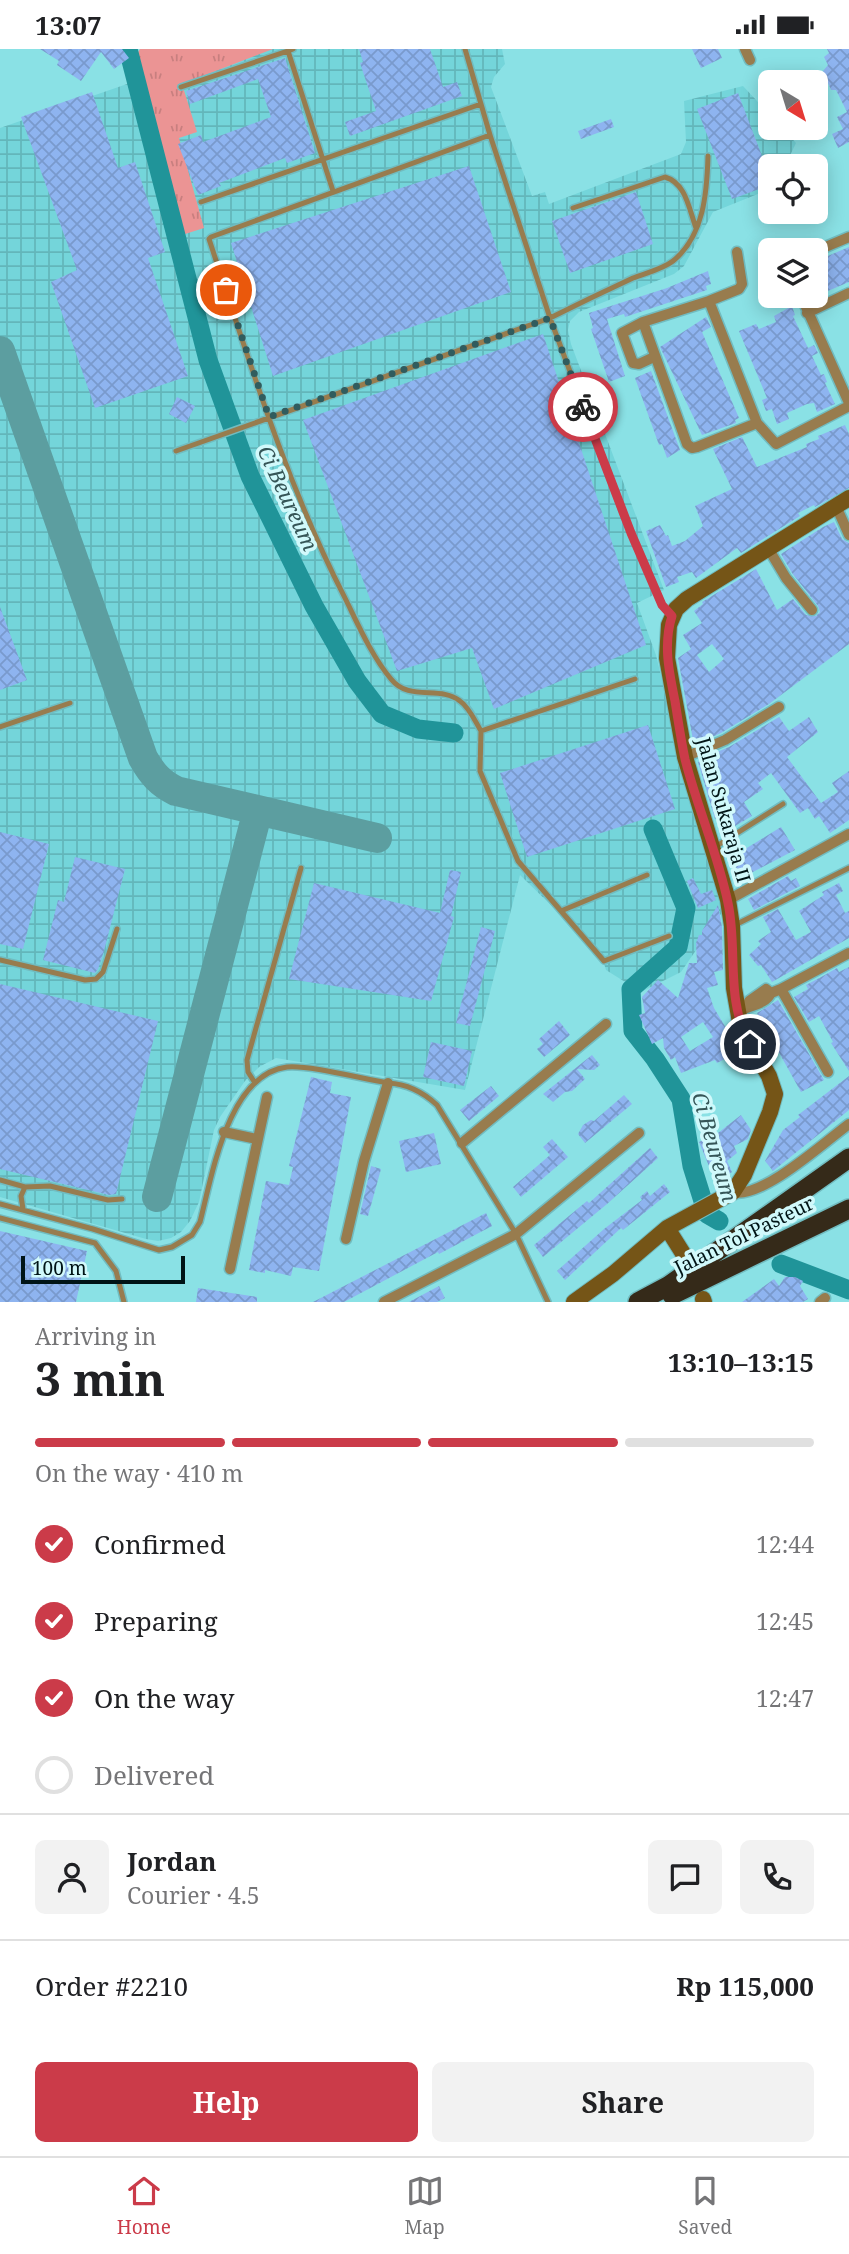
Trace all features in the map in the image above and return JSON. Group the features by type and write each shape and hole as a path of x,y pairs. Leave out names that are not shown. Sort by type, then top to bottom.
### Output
{"highway":[{"name":"Jalan Tol Pasteur","path":"638,1302 668,1286 849,1158"},
{"path":"667,1298 849,1171"},
{"name":"Jalan Tol Pasteur","path":"667,1298 849,1209"}],"main road":[{"path":"672,616 687,599 842,502"},
{"name":"Jalan Sukaraja II","path":"672,616 667,658 685,757 727,899 742,1010 741,1028 769,1076 775,1094 744,1175 735,1189"},
{"path":"573,1302 613,1274 667,1227 735,1189"},
{"path":"667,1227 679,1252"}],"street":[{"path":"745,49 750,60"},
{"path":"828,246 849,237"},
{"path":"654,357 639,364 633,363 622,336 625,330 735,291 742,285 737,252"},
{"path":"807,313 849,293"},
{"path":"709,301 757,423 776,444 849,405 805,308"},
{"path":"643,322 687,445 692,448 757,423"},
{"path":"842,502 849,535"},
{"path":"768,548 786,578 812,610"},
{"path":"685,757 725,740 779,707"},
{"path":"727,899 849,834"},
{"path":"742,1010 749,1001 766,989 776,991 849,953"},
{"path":"776,991 828,1072"},
{"path":"462,1143 606,1024"},
{"path":"346,1239 364,1161 388,1083"},
{"path":"230,1269 267,1097"},
{"path":"735,1189 783,1173 849,1124"},
{"path":"224,1132 257,1139"},
{"path":"384,1302 516,1234 639,1133"}],"lane":[{"path":"466,49 490,135 550,318 623,513 662,605 672,616"},
{"path":"181,87 290,50 333,191"},
{"path":"201,202 481,104"},
{"path":"490,135 213,235 209,239 269,417 316,542 373,653 392,682 402,689 456,698 463,702 481,731 480,771 518,861 604,961 669,936"},
{"path":"176,451 550,318 672,262 686,247 696,228 707,191 708,156"},
{"path":"573,208 665,177 674,179 682,188 696,228"},
{"path":"481,731 635,679"},
{"path":"0,727 70,703"},
{"path":"712,849 783,803"},
{"path":"255,1083 248,1072 247,1060 301,868"},
{"path":"732,926 849,868"},
{"path":"561,911 647,876"},
{"path":"0,960 85,980 96,979 103,972 117,929"},
{"path":"0,1204 159,1250 172,1247 192,1234 200,1222 224,1132 245,1095 267,1074 286,1067 302,1068 401,1084 425,1095 437,1105 516,1234 548,1302"},
{"path":"0,1180 25,1187 50,1186 108,1200 122,1199"},
{"path":"23,1209 21,1195 25,1187"},
{"path":"0,1218 95,1243 116,1271 124,1302"}],"shaded area":[{"path":"251,49 502,49 505,64 494,77 491,87 532,196 545,192 549,204 681,154 686,142 684,101 743,86 758,102 758,140 793,140 796,143 791,154 758,154 758,194 713,212 684,266 674,274 579,312 570,321 568,330 664,590 637,603 656,655 701,842 725,908 681,972 641,992 606,970 601,954 520,875 465,1090 276,1058 259,1067 245,1081 220,1117 214,1130 199,1202 190,1221 181,1232 158,1241 0,1197 0,128 153,75 162,99"}],"green space":[{"path":"140,49 273,49 182,84 197,132 179,138 204,228 182,235 191,267 187,268 154,167 151,141 139,119 137,54"}],"building":[{"path":"40,49 122,49 129,58 114,69 101,52 81,81 57,65 59,61"},
{"path":"359,49 430,49 443,87 457,82 462,96 350,136 345,122 376,111 360,63 363,62"},
{"path":"692,49 718,49 722,58 701,68"},
{"path":"827,49 849,49 849,142 838,148 832,134 843,129 837,117 847,112 836,90 831,90 828,70 824,70 828,65 824,57 829,53"},
{"path":"285,58 315,153 287,163 285,158 219,183 221,186 198,195 178,144 201,135 203,142 271,117 258,79 190,104 186,91"},
{"path":"92,92 118,168 135,162 165,252 148,258 188,376 95,408 51,282 77,270 21,117"},
{"path":"738,93 761,154 758,154 758,189 732,199 697,109"},
{"path":"611,119 614,127 581,139 578,131"},
{"path":"469,166 511,292 273,376 231,243"},
{"path":"636,192 653,244 570,273 552,221"},
{"path":"849,247 849,282 828,291 828,256"},
{"path":"708,271 711,284 706,286 707,290 625,317 624,314 607,319 625,376 609,382 591,329 593,328 589,313 667,288"},
{"path":"793,308 793,316 808,348 814,345 818,353 812,356 821,375 824,374 825,383 835,404 817,412 814,403 807,404 787,413 789,419 777,424 772,409 766,411 762,400 767,398 739,331 756,324 759,329 776,322 774,316"},
{"path":"706,317 711,327 702,332 739,418 735,420 736,423 702,435 660,347"},
{"path":"543,334 646,645 494,709 472,648 397,671 303,420"},
{"path":"651,371 680,450 667,458 662,444 659,445 635,378"},
{"path":"177,397 195,406 186,423 169,414"},
{"path":"845,425 849,434 849,488 798,513 800,516 741,553 737,548 696,578 692,572 677,577 679,582 666,587 646,531 660,525 672,546 685,541 703,526 695,506 732,489 713,449 742,437 757,467 807,447 806,444 819,439 818,436"},
{"path":"834,522 842,539 849,543 849,644 769,704 721,733 698,743 696,738 693,740 678,658 691,649 683,635 702,623 694,611 702,602 756,569 777,610 793,599 806,615 816,616 820,612 818,606 781,554","holes":["712,644 724,659 709,672 697,655"]},
{"path":"0,607 27,680 0,690"},
{"path":"779,717 789,731 809,717 818,732 787,757 821,803 838,792 832,783 849,771 849,820 830,833 819,816 815,819 808,808 800,813 771,773 758,783 763,789 744,802 752,816 735,826 727,813 715,819 698,762 707,760 705,757 729,747"},
{"path":"648,725 675,809 527,857 500,773"},
{"path":"781,827 795,850 747,875 738,872 732,857"},
{"path":"0,832 49,844 23,949 0,944"},
{"path":"75,857 125,869 104,951 95,973 43,960 58,900 64,902"},
{"path":"450,870 461,872 451,916 454,917 431,1001 289,979 314,883 440,913"},
{"path":"788,876 791,881 796,878 800,886 754,910 748,899"},
{"path":"693,878 701,894 712,890 716,900 698,908 687,881"},
{"path":"839,883 843,891 836,895 845,913 849,911 849,938 772,982 761,965 758,966 749,955 761,944 758,941 771,932 763,917 778,909 796,940 811,932 799,911 824,895 822,892"},
{"path":"718,905 722,927 723,970 714,972 718,985 707,988 736,1053 717,1063 715,1060 681,1073 675,1057 671,1060 664,1048 663,1038 652,1044 639,1015 645,1013 642,997 658,980 678,998 689,963 697,963 696,943","holes":["703,1022 713,1037 690,1051 681,1037"]},
{"path":"481,927 495,931 470,1026 456,1023"},
{"path":"849,967 849,1071 831,1043 833,1042 819,1016 809,1022 794,997 808,989 806,985 837,968 839,972"},
{"path":"0,984 158,1021 116,1194 109,1195 0,1169"},
{"path":"778,1000 824,1080 801,1092 757,1013"},
{"path":"559,1021 570,1035 544,1057 537,1049 543,1044 539,1039"},
{"path":"431,1042 472,1051 464,1086 423,1077"},
{"path":"592,1055 600,1065 594,1070 577,1069 585,1079 572,1091 565,1092 553,1102 543,1094"},
{"path":"849,1076 849,1110 773,1171 765,1161 783,1130 800,1117 798,1115"},
{"path":"311,1077 332,1082 330,1093 351,1097 319,1271 293,1267 291,1276 265,1270 265,1273 249,1270 266,1181 289,1185 293,1167 289,1166"},
{"path":"491,1086 499,1096 469,1121 460,1110"},
{"path":"624,1095 632,1104 585,1143 578,1134 583,1125 594,1121"},
{"path":"741,1115 751,1130 748,1139 734,1146 737,1153 727,1161 732,1172 716,1183 699,1142 718,1133"},
{"path":"434,1133 441,1164 406,1172 399,1141"},
{"path":"552,1139 568,1157 521,1197 513,1187 550,1155 543,1147"},
{"path":"650,1148 658,1158 543,1257 534,1245 587,1201 589,1203"},
{"path":"371,1166 381,1169 368,1216 360,1214"},
{"path":"664,1184 670,1192 623,1230 621,1228 565,1280 557,1271 604,1229 642,1200 640,1197 647,1191 650,1196"},
{"path":"486,1213 492,1226 439,1254 438,1252 344,1302 313,1302"},
{"path":"0,1231 87,1251 76,1302 0,1302"},
{"path":"785,1277 795,1277 803,1281 800,1286 808,1299 803,1302 742,1302 774,1279 779,1286"},
{"path":"439,1286 445,1298 437,1302 409,1302"},
{"path":"198,1288 257,1297 257,1302 196,1302"}],"waterway":[{"name":"Ci Beureum","path":"128,49 208,360 250,476 314,606 357,681 382,714 418,729 454,733"},
{"name":"Ci Beureum","path":"653,829 686,908 678,947 631,989 633,1031 681,1099 692,1166 707,1214 719,1221"},
{"name":"Ci Beureum","path":"781,1264 849,1290"}],"taxiway":[{"path":"0,351 143,758 153,773 176,791 377,838"},
{"path":"157,1197 258,810"}],"way so far":[{"path":"226,290 269,417 550,318 583,407"}],"route":[{"path":"583,407 631,533 662,605 672,616 667,658 685,757 727,899 732,926 737,1013 741,1028 750,1044"}]}
